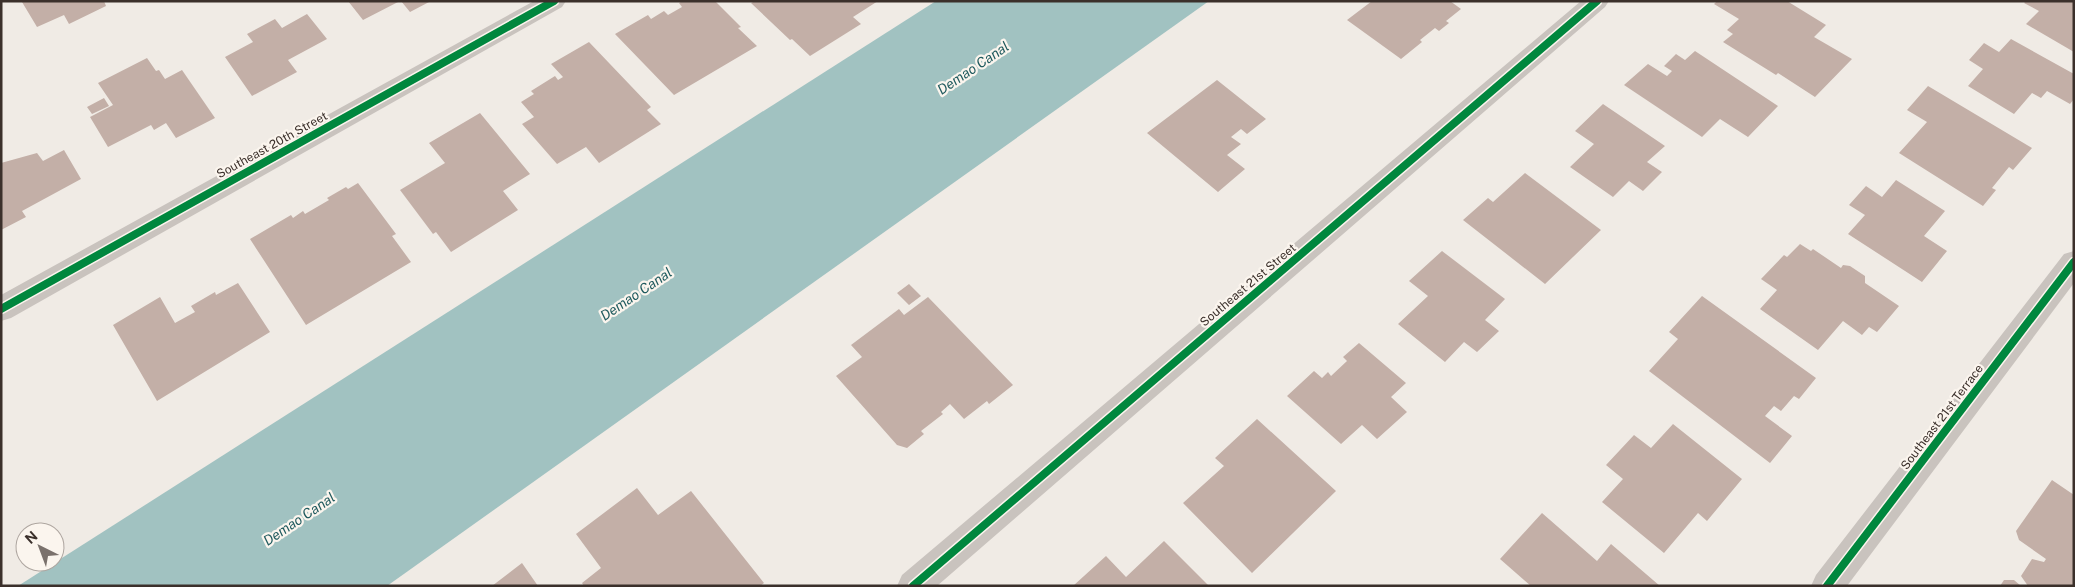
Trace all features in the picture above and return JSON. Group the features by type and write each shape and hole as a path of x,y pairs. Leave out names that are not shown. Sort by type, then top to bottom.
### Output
{"street":[{"name":"Southeast 20th Street","path":"1,309 554,1"},
{"name":"Southeast 21st Street","path":"913,586 1597,1"},
{"name":"Southeast 21st Terrace","path":"1827,586 2074,262"}],"water":[{"name":"Demao Canal","path":"936,1 1209,1 387,586 18,586 40,572 65,572 65,556"}],"building":[{"path":"104,1 106,6 69,24 64,15 37,27 22,2"},
{"path":"348,1 400,1 363,20"},
{"path":"401,1 431,1 410,12"},
{"path":"682,1 715,1 741,27 738,28 757,46 674,95 615,34 648,15 651,19 664,11 668,15 682,7 679,3"},
{"path":"755,1 878,1 853,17 861,24 810,56 751,3"},
{"path":"1372,1 1450,1 1461,9 1446,21 1449,23 1439,31 1435,28 1420,40 1422,42 1401,59 1347,20"},
{"path":"1717,1 1787,1 1826,25 1814,37 1852,59 1815,97 1778,73 1776,75 1723,42 1733,34 1727,30 1739,19 1714,4"},
{"path":"2026,1 2074,1 2074,52 2026,24 2039,11 2024,3"},
{"path":"307,14 327,39 288,60 297,72 252,96 225,57 253,42 247,34 275,19 282,28"},
{"path":"2011,39 2074,74 2074,99 2070,104 2047,91 2041,98 2032,93 2014,114 1968,86 1983,69 1969,60 1984,43 1999,52"},
{"path":"589,42 651,107 647,110 661,124 599,163 586,147 557,164 522,124 534,117 521,102 534,94 531,91 555,76 558,80 563,77 551,64"},
{"path":"1695,51 1778,106 1748,137 1720,119 1702,137 1624,85 1648,64 1667,76 1672,71 1664,66 1676,54 1685,60"},
{"path":"147,58 156,71 159,70 165,79 182,70 215,118 176,138 166,123 154,130 151,125 108,147 90,117 113,105 98,83"},
{"path":"1217,80 1266,119 1247,134 1241,129 1231,137 1241,144 1227,155 1245,169 1218,192 1147,133"},
{"path":"1928,86 2032,148 2013,170 2009,167 1992,188 1996,190 1983,206 1899,153 1927,122 1907,110"},
{"path":"104,98 109,106 92,114 87,107"},
{"path":"1603,104 1665,146 1647,162 1662,172 1643,191 1629,181 1613,197 1570,167 1594,144 1575,131"},
{"path":"480,113 530,174 503,191 518,210 451,252 436,232 433,234 400,190 445,163 429,143"},
{"path":"64,150 81,179 22,211 26,217 1,230 1,163 37,153 43,161"},
{"path":"1525,173 1601,230 1545,284 1463,220 1488,198 1493,202"},
{"path":"1896,180 1945,211 1924,236 1947,251 1922,282 1848,234 1865,215 1849,205 1866,186 1882,197"},
{"path":"358,183 396,234 392,236 411,262 306,325 250,239 291,215 293,218 303,211 305,214 329,200 327,198 346,187 348,189"},
{"path":"1800,244 1811,251 1813,249 1841,268 1843,265 1850,266 1865,276 1865,283 1899,306 1877,332 1869,327 1862,335 1843,321 1818,350 1760,309 1777,290 1761,279 1784,255 1787,257"},
{"path":"1442,251 1505,299 1485,320 1499,331 1477,352 1464,342 1445,362 1398,324 1428,296 1409,281"},
{"path":"238,283 270,332 157,401 113,325 160,297 175,323 195,312 191,306 215,292 216,295"},
{"path":"909,284 921,296 909,305 897,293"},
{"path":"1702,296 1816,378 1799,399 1794,396 1781,411 1774,406 1765,416 1792,436 1770,463 1649,371 1678,339 1669,332"},
{"path":"928,297 1013,385 989,404 987,401 964,419 950,404 941,412 943,414 921,431 924,434 907,448 897,445 836,376 862,357 851,345 899,309 904,315"},
{"path":"1359,343 1406,383 1391,397 1407,412 1377,439 1362,425 1341,444 1287,396 1314,371 1322,378 1328,372 1331,376 1347,361 1343,357"},
{"path":"1257,419 1336,491 1252,573 1183,503 1224,466 1215,458"},
{"path":"1673,424 1742,479 1707,521 1698,513 1664,553 1602,502 1623,479 1606,465 1634,435 1651,448"},
{"path":"2052,480 2074,495 2074,586 2028,586 2021,576 2032,559 2044,562 2046,559 2019,540 2016,531"},
{"path":"637,488 658,515 691,491 764,583 760,586 584,586 582,583 601,568 576,534"},
{"path":"1542,513 1597,561 1611,544 1660,586 1531,586 1500,559"},
{"path":"1164,541 1209,586 1073,586 1106,556 1126,577"},
{"path":"522,563 538,586 492,586"},
{"path":"2004,580 2014,580 2021,586 2000,586"}],"cycle path":[{"path":"1,309 554,1"},
{"path":"913,586 1597,1"},
{"path":"1827,586 2074,262"}]}
